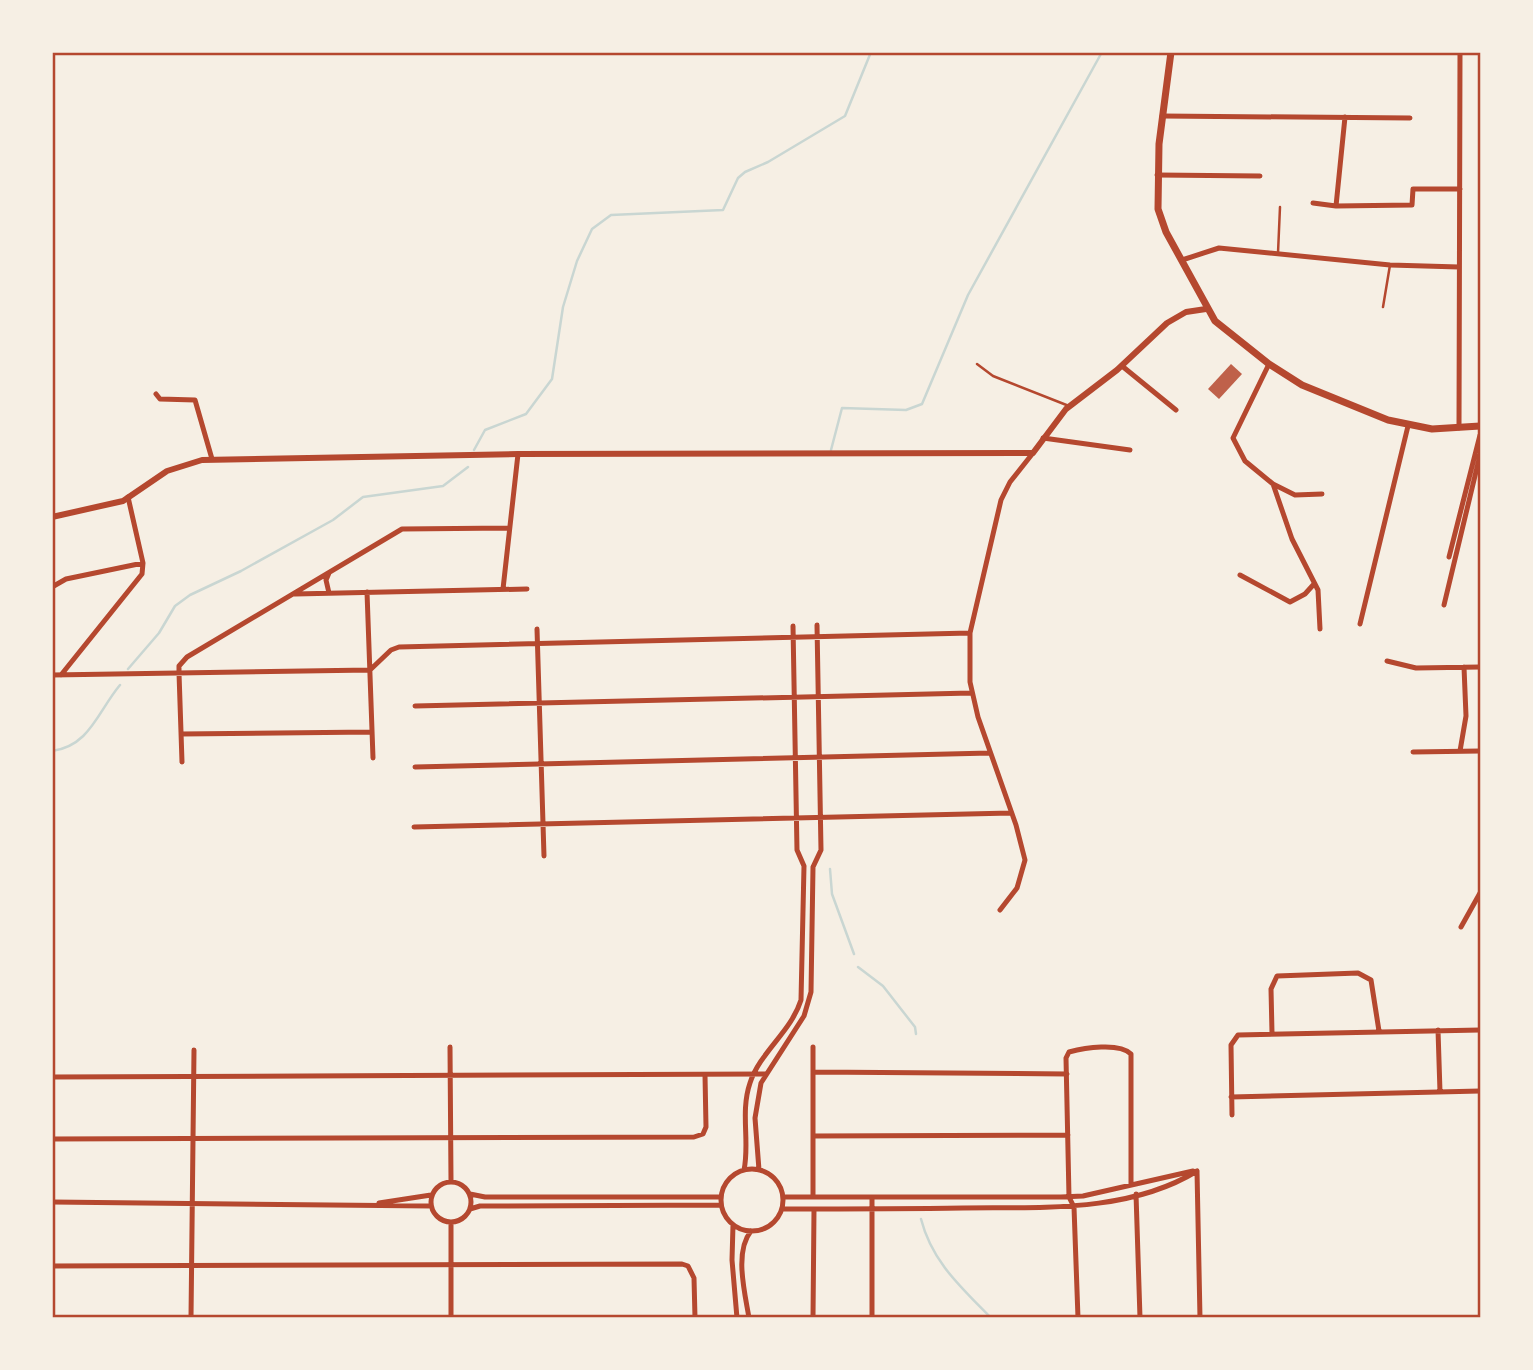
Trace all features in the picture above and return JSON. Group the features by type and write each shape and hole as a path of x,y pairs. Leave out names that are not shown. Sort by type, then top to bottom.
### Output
{"main road":[{"path":"1171,52 1157,175 1160,217 1214,321 1269,364 1310,388 1408,426 1480,426"}],"street":[{"path":"1459,428 1460,52"},
{"path":"1162,116 1410,118"},
{"path":"1336,206 1345,117"},
{"path":"1157,175 1260,176"},
{"path":"1313,203 1336,206 1412,205 1413,189 1460,189"},
{"path":"1182,260 1219,248 1390,265 1460,267"},
{"path":"1000,910 1017,888 1025,860 971,693 970,633 1001,500 1010,482 1070,406 1122,366 1174,318 1206,309"},
{"path":"1269,364 1233,438 1245,461 1273,484 1294,495 1322,494"},
{"path":"1122,366 1176,410"},
{"path":"156,394 160,399 195,400 212,459"},
{"path":"1360,624 1408,426"},
{"path":"1449,557 1480,435"},
{"path":"1043,438 1130,450"},
{"path":"52,517 108,506 128,497 178,466 212,459 518,454 1033,453"},
{"path":"503,590 518,454"},
{"path":"1444,605 1480,455"},
{"path":"1273,484 1292,539 1320,601 1320,629"},
{"path":"61,675 142,574 143,563 128,497"},
{"path":"182,762 179,673 187,657 402,530 509,528"},
{"path":"52,587 66,579 143,563"},
{"path":"329,593 326,580 330,573"},
{"path":"1240,576 1290,602 1305,594 1314,584"},
{"path":"294,594 527,589"},
{"path":"367,592 373,758"},
{"path":"759,1170 755,1118 765,1074 797,1029 808,1006 813,867 821,850 817,625"},
{"path":"744,1170 746,1104 753,1074 793,1019 801,1000 804,866 797,850 793,626"},
{"path":"537,629 544,856"},
{"path":"52,675 370,670 399,647 970,633"},
{"path":"1387,661 1416,668 1480,667"},
{"path":"1460,751 1466,716 1464,667"},
{"path":"415,706 971,693"},
{"path":"181,734 372,732"},
{"path":"1413,752 1480,751"},
{"path":"415,767 990,753"},
{"path":"414,827 1011,813"},
{"path":"804,866 813,867"},
{"path":"1461,927 1480,893"},
{"path":"1272,1033 1271,989 1277,976 1346,973 1366,975 1371,980 1378,1031"},
{"path":"1438,1030 1440,1091"},
{"path":"1232,1115 1231,1040 1243,1033 1480,1030"},
{"path":"813,1046 813,1197"},
{"path":"450,1047 452,1181"},
{"path":"1078,1318 1074,1206 1069,1197 1069,1052 1084,1048 1128,1050 1132,1057 1131,1184"},
{"path":"191,1318 194,1050"},
{"path":"813,1072 1067,1074"},
{"path":"52,1139 699,1136 706,1126 705,1074"},
{"path":"52,1077 765,1074"},
{"path":"1231,1097 1480,1091"},
{"path":"813,1136 1068,1135"},
{"path":"733,1225 751,1231 767,1227 782,1209 783,1196 775,1180 759,1170 744,1170 731,1177 721,1197 721,1205 733,1225 732,1260 737,1318"},
{"path":"783,1196 1069,1197 1197,1171"},
{"path":"782,1209 1074,1206 1136,1194 1180,1181 1197,1171"},
{"path":"1197,1171 1200,1318"},
{"path":"470,1209 470,1194 463,1185 452,1181 439,1185 431,1195 431,1206 438,1217 451,1222 462,1218 470,1209 480,1206 721,1205"},
{"path":"470,1194 485,1197 721,1197"},
{"path":"1136,1194 1140,1318"},
{"path":"52,1202 376,1203 431,1195"},
{"path":"872,1197 872,1318"},
{"path":"376,1203 392,1207 431,1206"},
{"path":"813,1318 814,1209"},
{"path":"451,1222 451,1318"},
{"path":"749,1318 743,1258 745,1239 751,1231"},
{"path":"52,1266 682,1264 688,1266 694,1278 695,1318"}],"lane":[{"path":"1278,253 1280,207"},
{"path":"1383,307 1390,265"},
{"path":"977,364 993,376 1070,406"}],"building":[{"path":"1231,364 1242,374 1219,399 1208,389"}],"waterway":[{"path":"474,450 485,430 526,414 552,379 563,307 577,261 592,229 611,215 723,210 738,178 745,172 768,162 845,116 871,52"},
{"path":"831,450 842,408 906,410 922,404 968,295 1102,52"},
{"path":"128,669 159,633 175,606 190,595 241,571 333,520 363,497 443,486 468,467"},
{"path":"52,751 65,748 84,735 120,685"},
{"path":"830,869 832,894 854,954"},
{"path":"858,967 883,986 915,1027 916,1034"},
{"path":"921,1219 940,1261 991,1318"}]}
